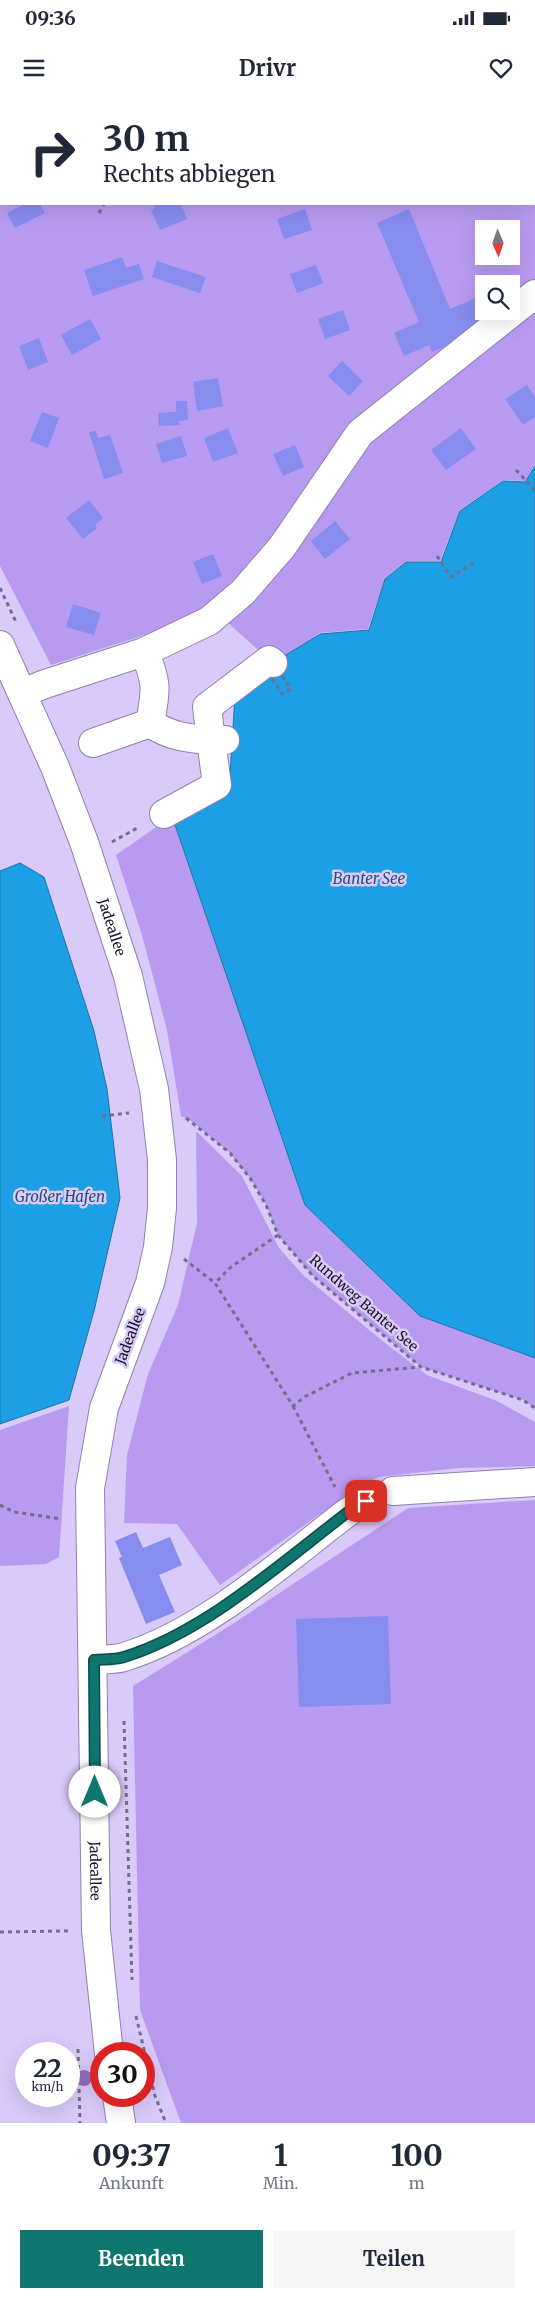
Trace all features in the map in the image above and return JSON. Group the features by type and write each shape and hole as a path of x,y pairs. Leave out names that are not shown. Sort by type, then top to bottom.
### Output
{"street":[{"path":"22,693 144,652 209,621 243,592 282,547 360,433 535,294"},
{"name":"Jadeallee","path":"0,646 55,766 84,842 128,976 154,1089 162,1160 162,1208 158,1247 150,1282 104,1408 90,1488 94,1660 96,1930 108,2042"},
{"path":"144,652 152,670 156,689 150,723"},
{"path":"164,814 217,785 218,740 207,708 269,660 273,663"},
{"path":"150,723 162,731 191,740 218,740"},
{"path":"93,743 150,723"},
{"path":"393,1491 535,1482"},
{"path":"94,1660 122,1658 160,1644 226,1606 357,1507"}],"path":[{"path":"99,213 103,205"},
{"path":"516,470 535,490"},
{"path":"437,556 451,577 476,561"},
{"path":"102,1116 135,1112"},
{"name":"Rundweg Banter See","path":"181,1116 190,1120 230,1153 250,1178 266,1205 278,1235 312,1274 421,1367 523,1400 535,1408"},
{"path":"216,1283 231,1267 278,1235"},
{"path":"179,1255 216,1283 357,1507"},
{"path":"294,1406 306,1396 352,1374 421,1367"},
{"path":"0,1505 14,1512 47,1518 90,1522"},
{"path":"124,1716 132,1986"},
{"path":"0,1932 96,1930"},
{"path":"135,2014 155,2096 166,2123"}],"shaded area":[{"path":"0,205 535,205 535,464 525,481 503,480 460,510 440,561 406,561 385,578 368,629 319,633 275,665 216,612 51,665 0,566"},
{"path":"172,816 305,1205 420,1316 535,1358 535,1408 523,1400 421,1367 312,1275 278,1235 266,1205 250,1178 230,1153 190,1120 181,1116 167,1030 142,935 116,855"},
{"path":"196,1131 242,1176 279,1248 303,1275 427,1375 497,1401 535,1422 535,1466 458,1468 378,1477 323,1512 220,1585 177,1524 124,1523 127,1455 148,1374 178,1305 197,1223"},
{"path":"69,1406 59,1557 46,1564 0,1566 0,1430"},
{"path":"535,1500 535,2123 181,2123 155,2051 155,2042 152,2042 140,2010 133,1686 231,1625 408,1508"}],"water":[{"name":"Banter See","path":"535,466 535,1358 420,1316 305,1205 172,816 229,790 235,696 273,663 320,634 369,630 385,579 406,562 441,562 460,511 503,481 525,482"},
{"name":"Großer Hafen","path":"20,863 44,877 94,1031 107,1089 120,1198 94,1311 69,1400 0,1424 0,871"}],"building":[{"path":"23,205 41,205 45,213 15,228 7,213"},
{"path":"154,205 181,205 187,219 160,230 151,210 155,208"},
{"path":"305,209 312,230 284,239 277,219"},
{"path":"409,209 450,309 475,298 475,320 485,320 487,324 459,336 461,340 432,352 429,345 404,356 394,333 419,322 377,223"},
{"path":"122,257 126,268 139,264 144,279 93,296 84,270"},
{"path":"157,261 206,277 200,293 152,277"},
{"path":"316,265 323,283 297,293 290,274"},
{"path":"343,310 350,330 325,339 318,319"},
{"path":"90,319 101,339 72,355 61,335"},
{"path":"39,338 48,362 28,370 19,346"},
{"path":"342,361 363,381 349,396 328,376"},
{"path":"218,378 223,406 197,411 193,382"},
{"path":"527,385 535,397 535,417 523,425 505,399"},
{"path":"176,401 187,401 188,420 179,421 180,425 159,426 158,413 176,412"},
{"path":"42,412 59,418 48,448 30,441"},
{"path":"228,428 238,453 213,462 204,438"},
{"path":"461,428 476,449 446,470 431,450"},
{"path":"96,431 98,438 110,435 123,473 104,479 89,432"},
{"path":"181,436 187,456 162,463 156,444"},
{"path":"295,445 304,467 283,476 273,454"},
{"path":"89,500 103,518 95,525 97,528 83,539 66,518"},
{"path":"335,521 350,539 325,559 311,541"},
{"path":"213,554 222,576 202,584 193,562"},
{"path":"73,604 101,613 94,635 66,627"},
{"path":"136,1532 143,1548 170,1537 182,1565 159,1575 175,1612 146,1624 119,1558 122,1557 115,1541"},
{"path":"388,1616 391,1704 299,1707 296,1619"}],"route":[{"path":"95,1792 94,1660 122,1658 160,1644 226,1606 348,1512 366,1501"}]}
